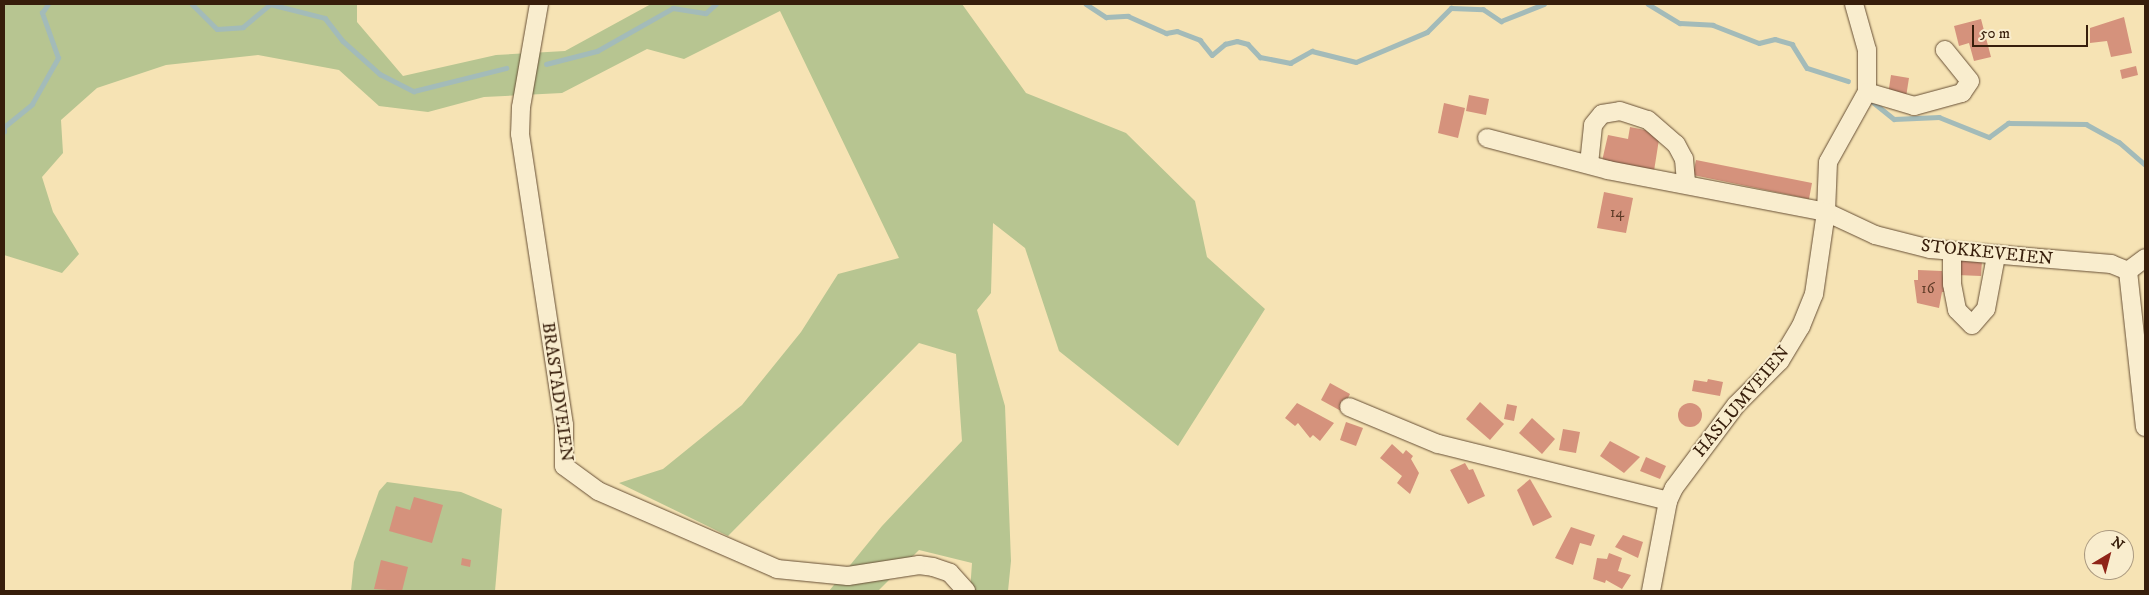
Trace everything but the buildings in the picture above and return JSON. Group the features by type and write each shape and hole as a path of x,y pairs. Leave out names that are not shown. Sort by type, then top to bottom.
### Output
{"street":[{"name":"BRASTADVEIEN","path":"539,4 521,107 520,134 564,425 564,466 598,491 777,569 848,576 919,565 933,566 950,573 966,591"},
{"path":"1826,212 1828,162 1868,92 1867,50 1854,4"},
{"path":"1868,92 1914,106 1962,93 1970,81 1945,50"},
{"path":"1589,164 1593,125 1602,114 1620,111 1648,120 1676,144 1684,159 1686,184"},
{"name":"STOKKEVEIEN","path":"1487,138 1589,164 1826,212 1875,235 1952,253 2111,264 2128,271"},
{"name":"HASLUMVEIEN","path":"1651,591 1668,501 1699,451 1793,341 1814,294 1826,212"},
{"path":"1952,253 1952,284 1957,310 1972,325 1986,309 1996,256"},
{"path":"2145,258 2128,271 2145,427"},
{"path":"1348,408 1438,444 1668,501"}],"green space":[{"path":"4,4 357,4 357,22 403,76 496,55 565,51 651,4 962,4 1026,93 1126,133 1195,201 1207,257 1265,309 1178,446 1059,351 1025,248 993,223 991,293 977,310 1005,406 1011,561 1008,591 970,591 972,563 919,550 878,591 829,591 882,526 962,441 956,354 919,343 728,536 619,483 663,469 742,405 801,332 838,274 899,258 780,11 684,59 647,49 562,93 484,97 428,112 379,106 339,70 258,55 166,65 97,88 61,120 63,153 42,177 53,212 79,254 62,273 4,255"},
{"path":"387,482 461,492 502,509 495,591 351,591 354,562 379,491"}],"waterway":[{"path":"4,132 4,127 32,104 58,58 42,13 48,4"},
{"path":"192,4 217,29 243,27 270,4 325,18 343,41 380,74 414,91 506,68"},
{"path":"546,64 597,51 673,8 706,13 716,4"},
{"path":"1086,4 1106,17 1128,16 1166,33 1177,31 1200,40 1212,55 1225,44 1237,41 1248,44 1260,57 1290,63 1312,51 1356,62 1427,32 1451,8 1483,9 1501,21 1544,4"},
{"path":"1648,4 1680,23 1713,25 1759,43 1775,39 1792,44 1807,68 1848,81"},
{"path":"1873,102 1894,119 1939,117 1989,137 2008,123 2086,124 2119,142 2145,165"}]}
